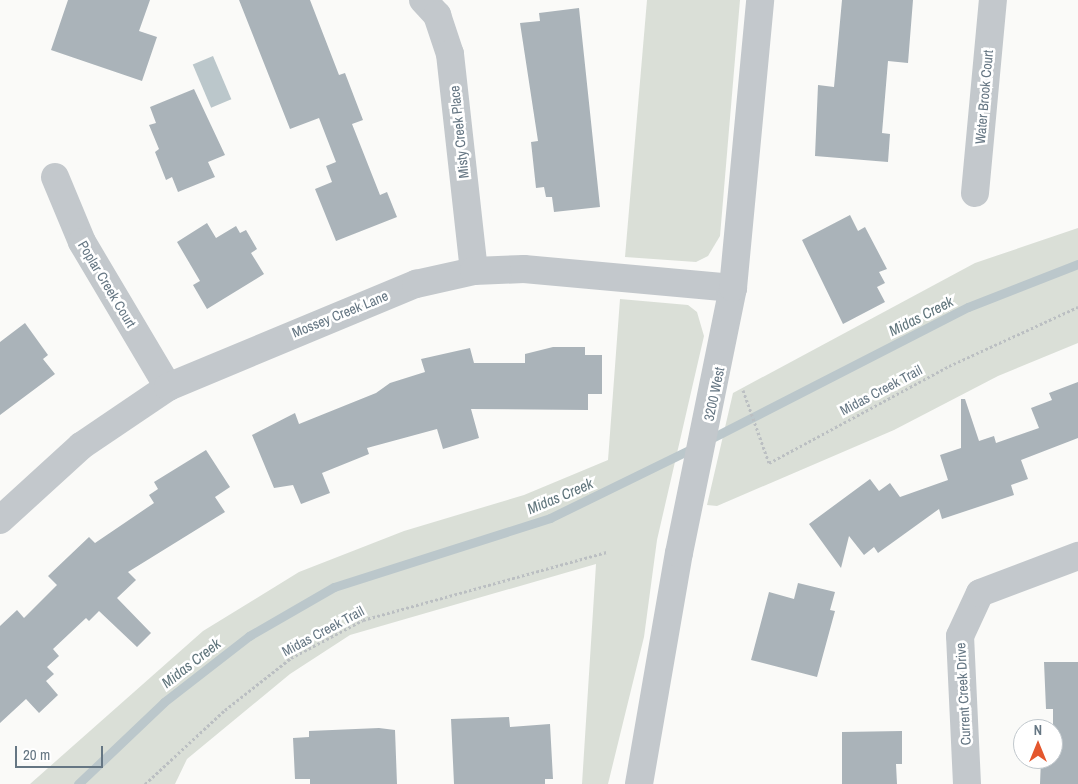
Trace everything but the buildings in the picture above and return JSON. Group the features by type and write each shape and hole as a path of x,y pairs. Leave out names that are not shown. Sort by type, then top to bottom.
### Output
{"street":[{"name":"Misty Creek Place","path":"424,0 437,16 450,54 474,271"},
{"name":"3200 West","path":"639,784 695,481 734,288 760,0"},
{"name":"Water Brook Court","path":"975,193 993,0"},
{"name":"Poplar Creek Court","path":"55,177 82,242 168,387"},
{"name":"Mossey Creek Lane","path":"0,520 81,446 168,387 408,287 474,271 524,269 734,288"},
{"name":"Current Creek Drive","path":"967,784 960,636 980,593 1078,556"}],"path":[{"name":"Midas Creek Trail","path":"742,388 768,463 949,366 1078,307"},
{"name":"Midas Creek Trail","path":"145,784 226,710 292,658 363,620 607,552"}],"shaded area":[{"path":"647,0 740,0 720,236 708,256 696,262 625,257"},
{"path":"213,56 231,99 211,108 193,65"},
{"path":"1078,228 1078,343 998,376 894,430 717,506 707,505 733,393 975,263"},
{"path":"620,299 688,305 697,312 704,336 657,540 644,637 608,784 582,784 596,564 350,635 290,674 187,759 175,784 30,784 203,631 299,572 404,531 524,495 608,460"}],"waterway":[{"name":"Midas Creek","path":"706,441 968,307 1078,264"},
{"name":"Midas Creek","path":"78,784 164,702 249,636 334,587 550,518 695,447"}]}
